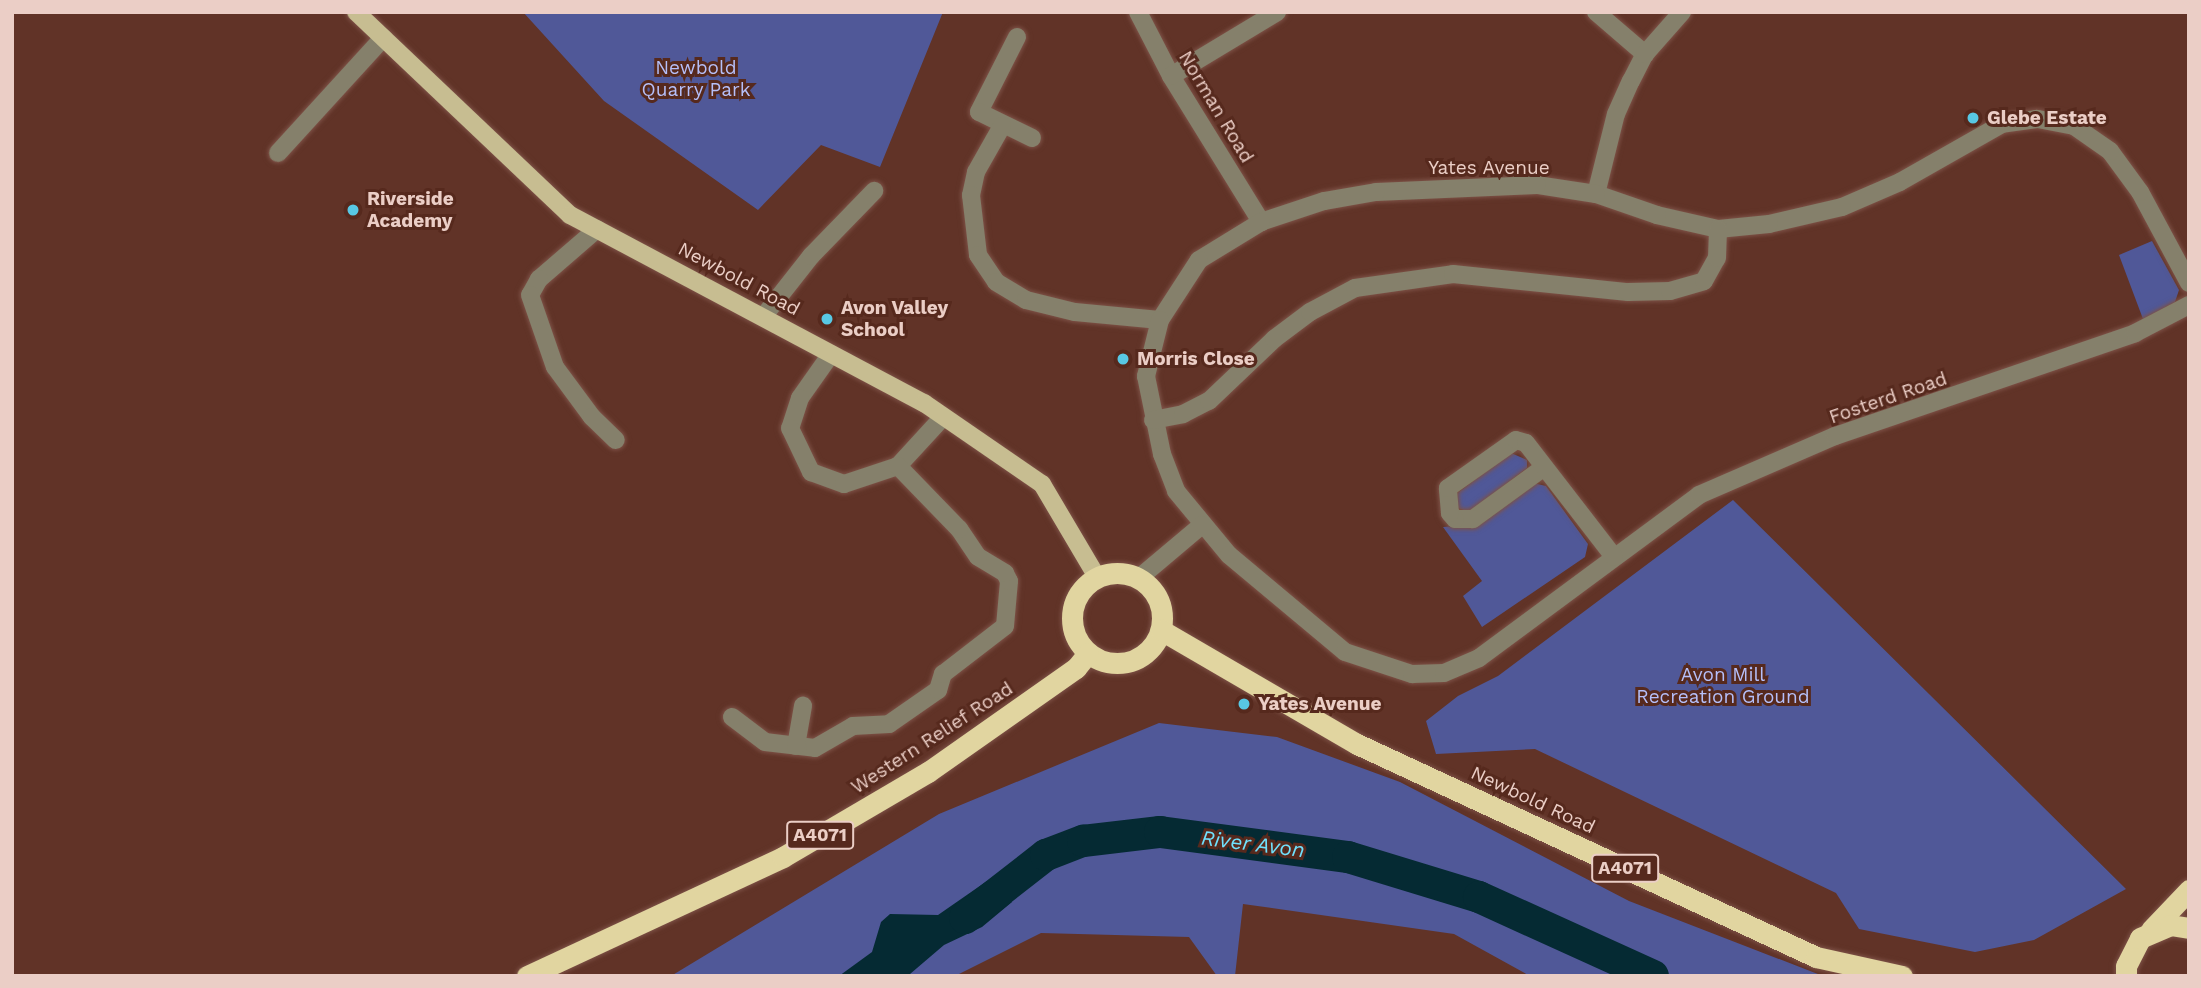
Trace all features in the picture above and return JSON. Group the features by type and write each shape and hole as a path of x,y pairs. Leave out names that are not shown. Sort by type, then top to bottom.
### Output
{"highway":[{"path":"1110,573 1139,578 1159,600 1161,630 1150,649 1131,662 1116,663 1088,653 1075,635 1072,613 1084,586 1097,577 1110,573"},
{"name":"Newbold Road","path":"1161,630 1357,744 1816,957 1902,976"},
{"name":"Western Relief Road","path":"527,976 783,857 928,772 1076,668 1088,653"},
{"path":"2120,972 2133,947 2189,890"},
{"path":"2149,932 2170,925 2189,928"}],"main road":[{"name":"Newbold Road","path":"356,12 570,215 943,416 1042,484 1097,577"}],"street":[{"name":"Norman Road","path":"1138,12 1171,76 1261,222"},
{"path":"1171,76 1277,12"},
{"path":"1596,12 1645,54"},
{"path":"1595,194 1616,114 1645,54 1682,12"},
{"path":"1017,37 979,112 1002,126 1032,138"},
{"path":"278,153 383,38"},
{"name":"Yates Avenue","path":"1266,586 1202,525 1176,491 1153,420 1146,376 1160,320 1199,260 1261,222 1324,201 1376,192 1537,185 1595,194 1657,215 1718,229 1769,224 1842,207 1900,182 2002,124 2037,120 2074,127 2110,151 2140,192 2189,283"},
{"path":"1002,126 976,172 971,195 978,255 996,282 1026,300 1075,312 1160,320"},
{"path":"763,317 811,256 874,191"},
{"path":"597,229 539,279 530,295 555,367 592,417 616,440"},
{"path":"1153,420 1182,414 1209,401 1274,340 1310,312 1355,288 1453,274 1628,292 1670,291 1704,281 1717,258 1718,229"},
{"name":"Fosterd Road","path":"1266,586 1345,652 1412,674 1444,673 1479,658 1699,495 1835,436 2135,333 2189,305"},
{"path":"831,354 792,415 790,428 800,457 811,472 844,484 898,466 943,416"},
{"path":"1543,468 1474,519 1455,519 1450,513 1448,488 1508,442 1526,443 1614,557"},
{"path":"732,717 765,742 821,746 862,724 889,723 937,690 943,674 1005,625 1009,581 1005,572 978,556 959,529 898,466"},
{"path":"1139,578 1202,525"},
{"path":"796,746 803,706"}],"green space":[{"name":"Newbold Quarry Park","path":"523,12 943,12 880,167 821,145 758,210 604,101"},
{"path":"2152,241 2179,290 2175,302 2143,319 2119,255"},
{"path":"1511,453 1527,460 1527,468 1469,512 1455,507 1456,494"},
{"path":"1533,483 1546,486 1588,544 1585,557 1482,627 1463,596 1482,581 1443,527 1479,524"},
{"name":"Avon Mill Recreation Ground","path":"1733,500 2126,889 2034,940 1975,952 1859,929 1836,893 1535,749 1436,754 1426,721 1458,696 1498,676"},
{"path":"1159,723 1277,737 1400,782 1629,901 1823,976 1530,976 1454,934 1243,904 1235,976 1217,976 1189,937 1041,933 955,976 671,976 939,814"}],"shaded area":[{"path":"987,881 1012,902 982,927 944,945 910,974 839,976 872,952 881,922 890,914 938,915"}],"waterway":[{"name":"River Avon","path":"965,918 1046,855 1083,841 1160,832 1348,857 1479,897 1653,976"}],"place":[{"name":"Glebe Estate","path":"1973,118"},
{"name":"Riverside Academy","path":"353,210"},
{"name":"Avon Valley School","path":"827,319"},
{"name":"Morris Close","path":"1123,359"},
{"name":"Yates Avenue","path":"1244,704"}]}
